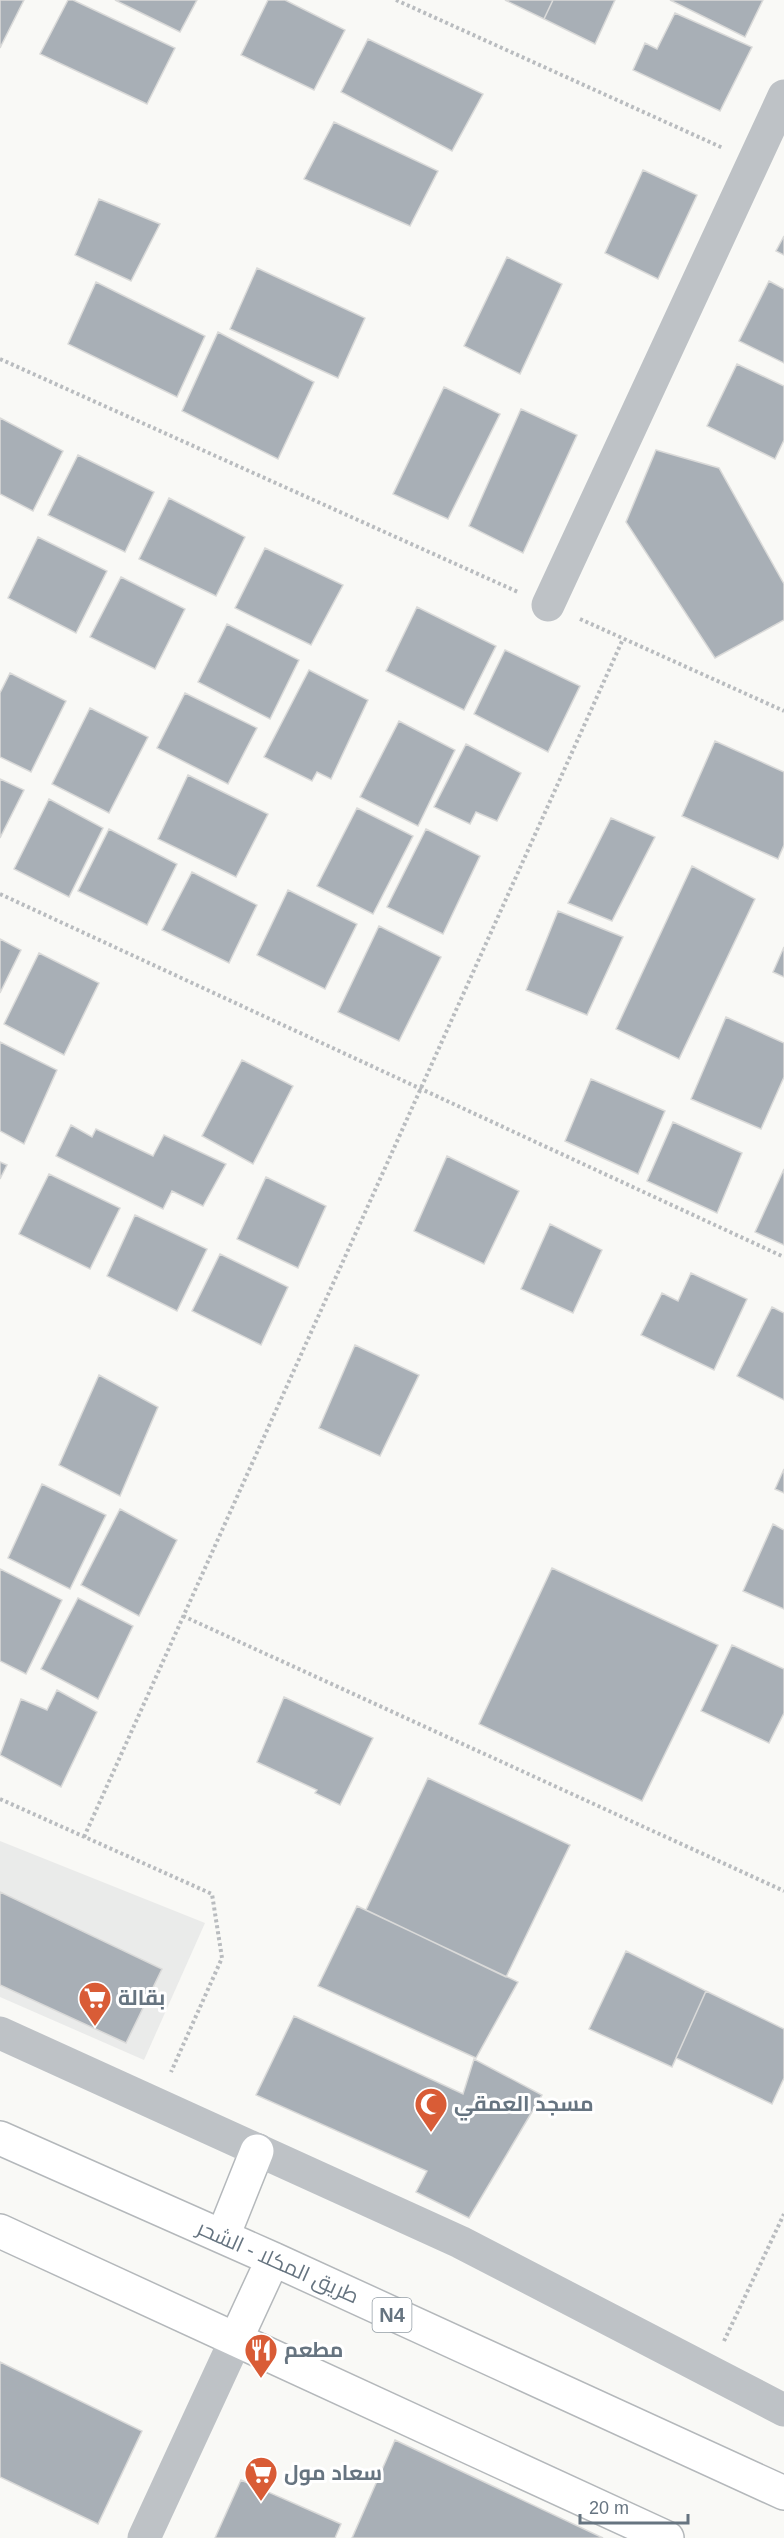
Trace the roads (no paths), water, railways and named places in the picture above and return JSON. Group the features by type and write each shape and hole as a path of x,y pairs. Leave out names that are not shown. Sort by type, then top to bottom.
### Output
{"highway":[{"name":"طريق المكلا - الشحر","path":"0,2138 223,2236 784,2493"},
{"path":"223,2236 257,2151"},
{"path":"0,2231 667,2538"},
{"path":"236,2339 273,2259"}],"street":[{"path":"548,605 784,96"},
{"path":"0,2033 460,2242 784,2410"},
{"path":"144,2538 236,2339"}],"place":[{"name":"بقالة","path":"95,2027"},
{"name":"مسجد العمقي","path":"431,2133"},
{"name":"مطعم","path":"261,2379"},
{"name":"سعاد مول","path":"261,2502"}]}
